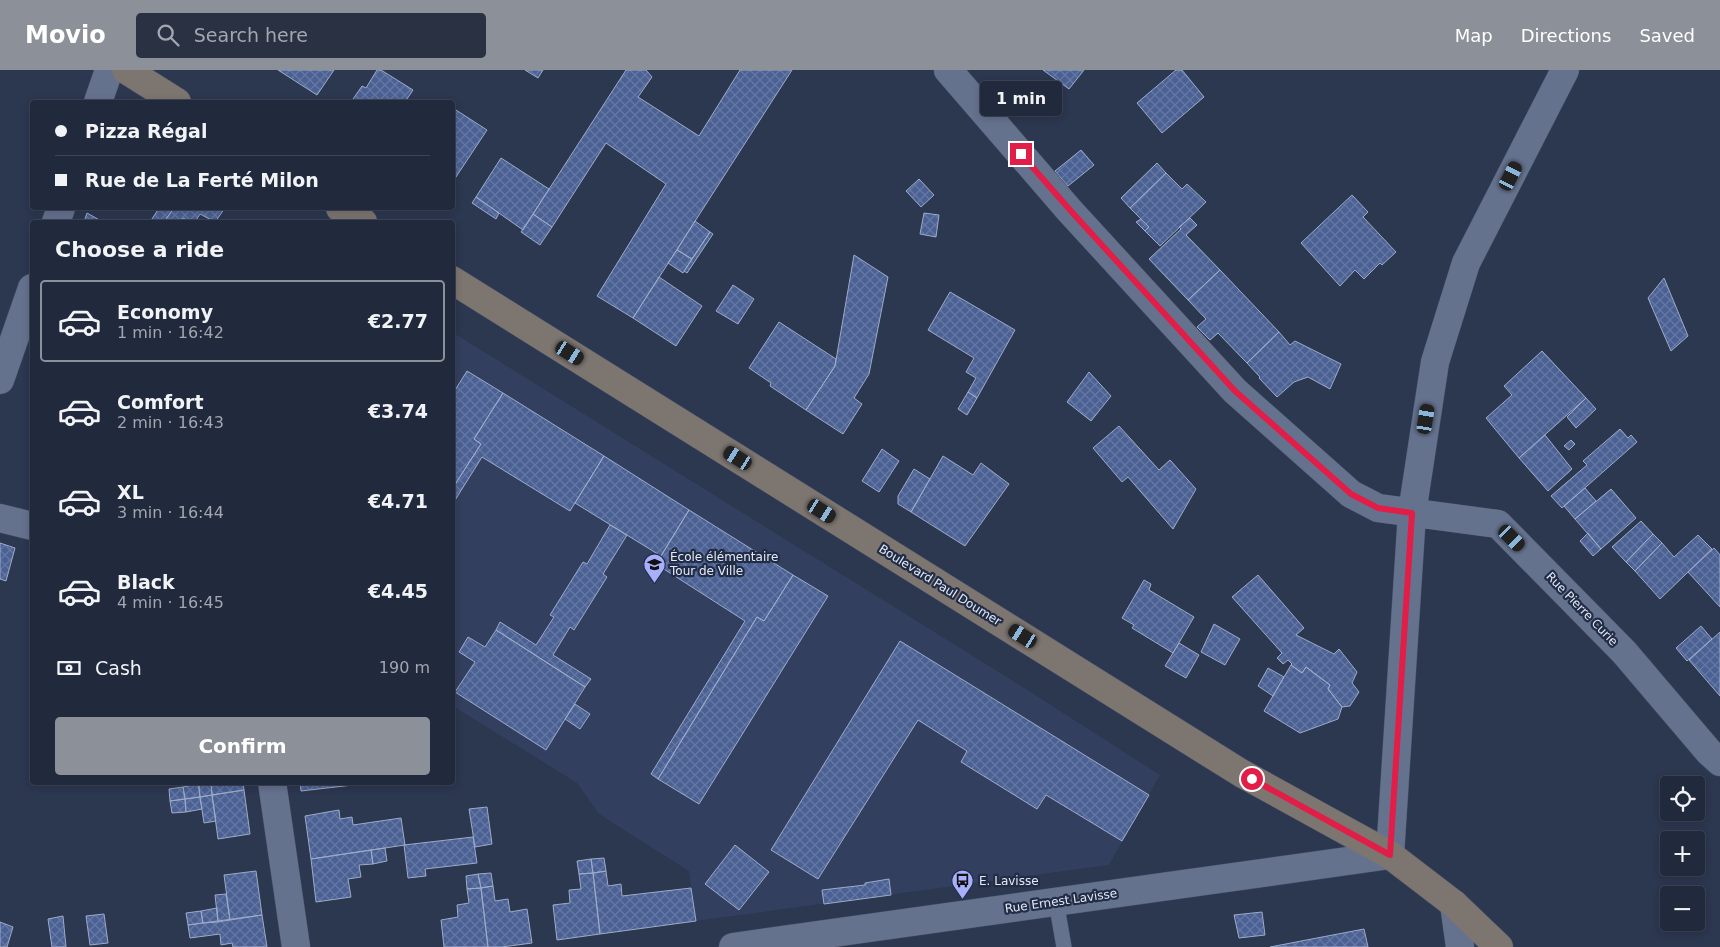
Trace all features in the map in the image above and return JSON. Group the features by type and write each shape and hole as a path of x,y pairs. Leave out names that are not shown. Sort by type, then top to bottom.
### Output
{"main road":[{"path":"126,70 174,100"},
{"path":"343,210 360,220"},
{"name":"Boulevard Paul Doumer","path":"455,282 1241,773 1390,855 1454,904 1499,947"}],"street":[{"path":"99,100 109,70"},
{"name":"Rue Pierre Curie","path":"948,70 1070,210 1235,391 1351,494 1378,508 1498,524 1624,652 1709,752 1720,762"},
{"path":"1390,855 1412,513 1435,362 1466,263 1565,70"},
{"path":"0,380 30,294"},
{"path":"0,518 30,526"},
{"path":"272,785 296,947"},
{"name":"Rue Ernest Lavisse","path":"733,947 780,944 1056,901 1390,855"},
{"path":"1454,904 1460,947"}],"lane":[{"path":"1056,901 1064,947"}],"shaded area":[{"name":"École élémentaire Tour de Ville","path":"455,334 1026,689 1160,775 1109,865 696,921 689,871 599,814 577,783 455,707"}],"building":[{"path":"278,70 334,70 317,95"},
{"path":"377,70 381,70 413,90 406,100 352,100 362,86 366,88"},
{"path":"525,70 543,70 538,78"},
{"path":"626,70 646,70 652,77 638,97 699,136 740,70 792,70 633,318 597,296 666,184 606,143 552,227 533,214"},
{"path":"1043,70 1084,70 1069,89"},
{"path":"1176,70 1182,70 1204,97 1162,133 1137,103"},
{"path":"456,110 487,130 455,178"},
{"path":"1081,150 1094,165 1068,186 1055,171"},
{"path":"501,158 549,189 523,230 476,197"},
{"path":"1157,163 1166,173 1130,208 1121,198"},
{"path":"1166,173 1182,189 1187,184 1206,202 1160,246 1145,231 1149,227 1130,208"},
{"path":"919,179 934,195 921,207 906,191"},
{"path":"1352,195 1368,212 1363,217 1396,252 1382,265 1380,263 1364,279 1355,270 1340,286 1301,243"},
{"path":"476,197 499,213 496,219 472,203"},
{"path":"158,210 173,210 165,220 151,220"},
{"path":"173,210 224,210 216,220 211,220 200,214 196,220 183,218 182,220 165,220"},
{"path":"87,213 99,220 85,220"},
{"path":"924,213 939,215 936,237 920,234"},
{"path":"533,214 552,227 540,245 521,232"},
{"path":"1190,218 1197,225 1186,235 1220,270 1188,300 1149,259"},
{"path":"1141,219 1149,227 1145,231 1136,222"},
{"path":"695,221 710,232 692,259 677,250"},
{"path":"710,232 713,234 687,273 684,271"},
{"path":"677,250 692,259 683,273 668,263"},
{"path":"854,255 888,277 869,374 854,398 862,404 843,434 806,410 835,366"},
{"path":"1220,270 1279,332 1247,363 1218,333 1210,340 1197,327 1206,319 1188,300"},
{"path":"659,277 702,306 676,346 633,318"},
{"path":"1664,278 1688,336 1671,351 1648,298"},
{"path":"733,285 754,299 738,324 716,311"},
{"path":"950,292 1015,330 977,398 968,392 976,378 966,372 974,358 928,330"},
{"path":"779,322 836,359 835,366 806,410 770,386 771,383 749,368"},
{"path":"1279,332 1290,345 1295,341 1341,364 1330,389 1308,377 1294,382 1277,397 1259,378 1247,363"},
{"path":"1542,351 1586,398 1519,458 1486,418 1512,395 1504,386"},
{"path":"467,371 503,393 474,439 481,444 455,484 455,390"},
{"path":"1089,372 1111,396 1091,421 1067,402"},
{"path":"968,392 977,398 967,415 958,409"},
{"path":"503,393 604,456 570,511 482,457 455,500 455,484 481,444 474,439"},
{"path":"1586,398 1596,409 1576,428 1567,417"},
{"path":"1119,426 1159,470 1170,460 1196,489 1173,529 1128,477 1122,482 1093,448"},
{"path":"1620,429 1628,438 1631,435 1637,442 1562,508 1551,496 1587,465 1583,461"},
{"path":"1545,435 1572,469 1548,491 1519,458"},
{"path":"1571,440 1575,444 1569,450 1564,446"},
{"path":"882,449 899,461 879,492 862,481"},
{"path":"604,456 689,510 661,556 575,503"},
{"path":"943,456 973,475 981,463 1009,484 965,546 911,512"},
{"path":"914,469 930,479 911,512 898,504 898,496"},
{"path":"1585,488 1596,501 1575,519 1564,506"},
{"path":"1611,489 1636,518 1601,549 1575,519"},
{"path":"689,510 793,575 764,621 757,617 658,779 651,774 745,621 656,564"},
{"path":"1641,521 1653,534 1626,562 1612,547"},
{"path":"610,525 627,535 603,574 607,577 574,630 570,627 553,655 591,679 585,687 496,630 500,622 536,645 554,617 550,615 583,562 587,564"},
{"path":"1588,533 1601,549 1593,556 1580,541"},
{"path":"1653,534 1662,543 1635,571 1626,562"},
{"path":"1698,535 1712,549 1660,599 1635,571 1662,543 1674,557"},
{"path":"0,543 15,548 6,581 0,579"},
{"path":"1714,548 1720,555 1720,607 1688,572"},
{"path":"793,575 828,596 699,804 658,779 757,617 764,621"},
{"path":"1258,575 1304,628 1296,635 1334,654 1339,649 1357,672 1352,683 1359,692 1350,706 1342,707 1328,689 1330,685 1306,667 1302,673 1291,665 1288,660 1283,664 1277,658 1282,653 1232,597"},
{"path":"1144,580 1151,584 1149,590 1194,617 1173,653 1132,628 1134,625 1122,618"},
{"path":"1214,624 1240,639 1225,665 1201,652"},
{"path":"1701,626 1712,639 1687,661 1676,648"},
{"path":"496,630 585,687 546,750 455,692 475,662 459,652 468,637 485,647"},
{"path":"1720,632 1720,696 1689,660"},
{"path":"900,641 1149,795 1122,841 1046,795 1037,809 961,762 967,751 918,720 818,879 771,850"},
{"path":"1179,643 1199,655 1186,678 1165,666"},
{"path":"1291,665 1302,673 1306,667 1330,685 1328,689 1342,707 1338,719 1300,733 1264,711"},
{"path":"1268,668 1284,677 1273,696 1258,686"},
{"path":"575,704 590,714 580,729 565,719"},
{"path":"198,785 211,785 212,795 200,797"},
{"path":"199,785 200,797 185,799 183,787"},
{"path":"211,785 243,785 244,790 212,795"},
{"path":"300,785 353,785 301,791"},
{"path":"183,787 185,799 170,801 169,789"},
{"path":"244,790 250,834 218,839 212,795"},
{"path":"212,795 216,821 204,823 200,797"},
{"path":"200,797 202,809 186,812 185,799"},
{"path":"185,799 186,812 172,813 170,801"},
{"path":"487,807 492,844 475,847 469,809"},
{"path":"339,810 340,819 352,817 353,825 401,818 405,845 311,859 305,816"},
{"path":"473,837 477,863 425,869 426,876 408,878 404,845"},
{"path":"735,845 769,872 739,910 705,884"},
{"path":"385,848 387,861 373,864 371,850"},
{"path":"371,850 373,864 359,865 361,877 348,879 351,897 316,902 311,859"},
{"path":"604,858 606,871 593,873 591,859"},
{"path":"591,859 593,873 579,874 577,861"},
{"path":"256,871 262,915 230,920 224,875"},
{"path":"606,871 608,886 621,884 622,896 691,888 696,921 600,934 593,873"},
{"path":"491,873 493,886 481,888 478,874"},
{"path":"593,873 600,934 557,940 553,905 570,903 569,890 581,889 579,874"},
{"path":"478,874 481,888 467,889 466,876"},
{"path":"889,879 891,895 824,904 822,890 865,885 865,883"},
{"path":"493,886 495,901 508,899 510,912 527,909 532,943 488,947 481,888"},
{"path":"481,888 488,947 444,947 441,920 458,917 457,905 469,903 467,889"},
{"path":"226,894 230,920 218,922 215,895"},
{"path":"217,908 218,922 203,923 201,911"},
{"path":"201,911 203,923 188,925 186,913"},
{"path":"1262,912 1265,935 1239,938 1234,915"},
{"path":"104,914 108,943 90,945 86,916"},
{"path":"262,915 267,947 233,947 232,943 221,945 220,934 190,938 188,925"},
{"path":"63,916 66,947 52,947 48,919"},
{"path":"0,922 13,927 7,947 0,947"},
{"path":"1364,929 1368,947 1270,947"}],"place":[{"name":"École élémentaire Tour de Ville","path":"654,583"},
{"name":"E. Lavisse","path":"963,900"}],"route":[{"path":"1021,154 1235,391 1351,494 1378,508 1412,513 1390,855 1252,779"}]}
